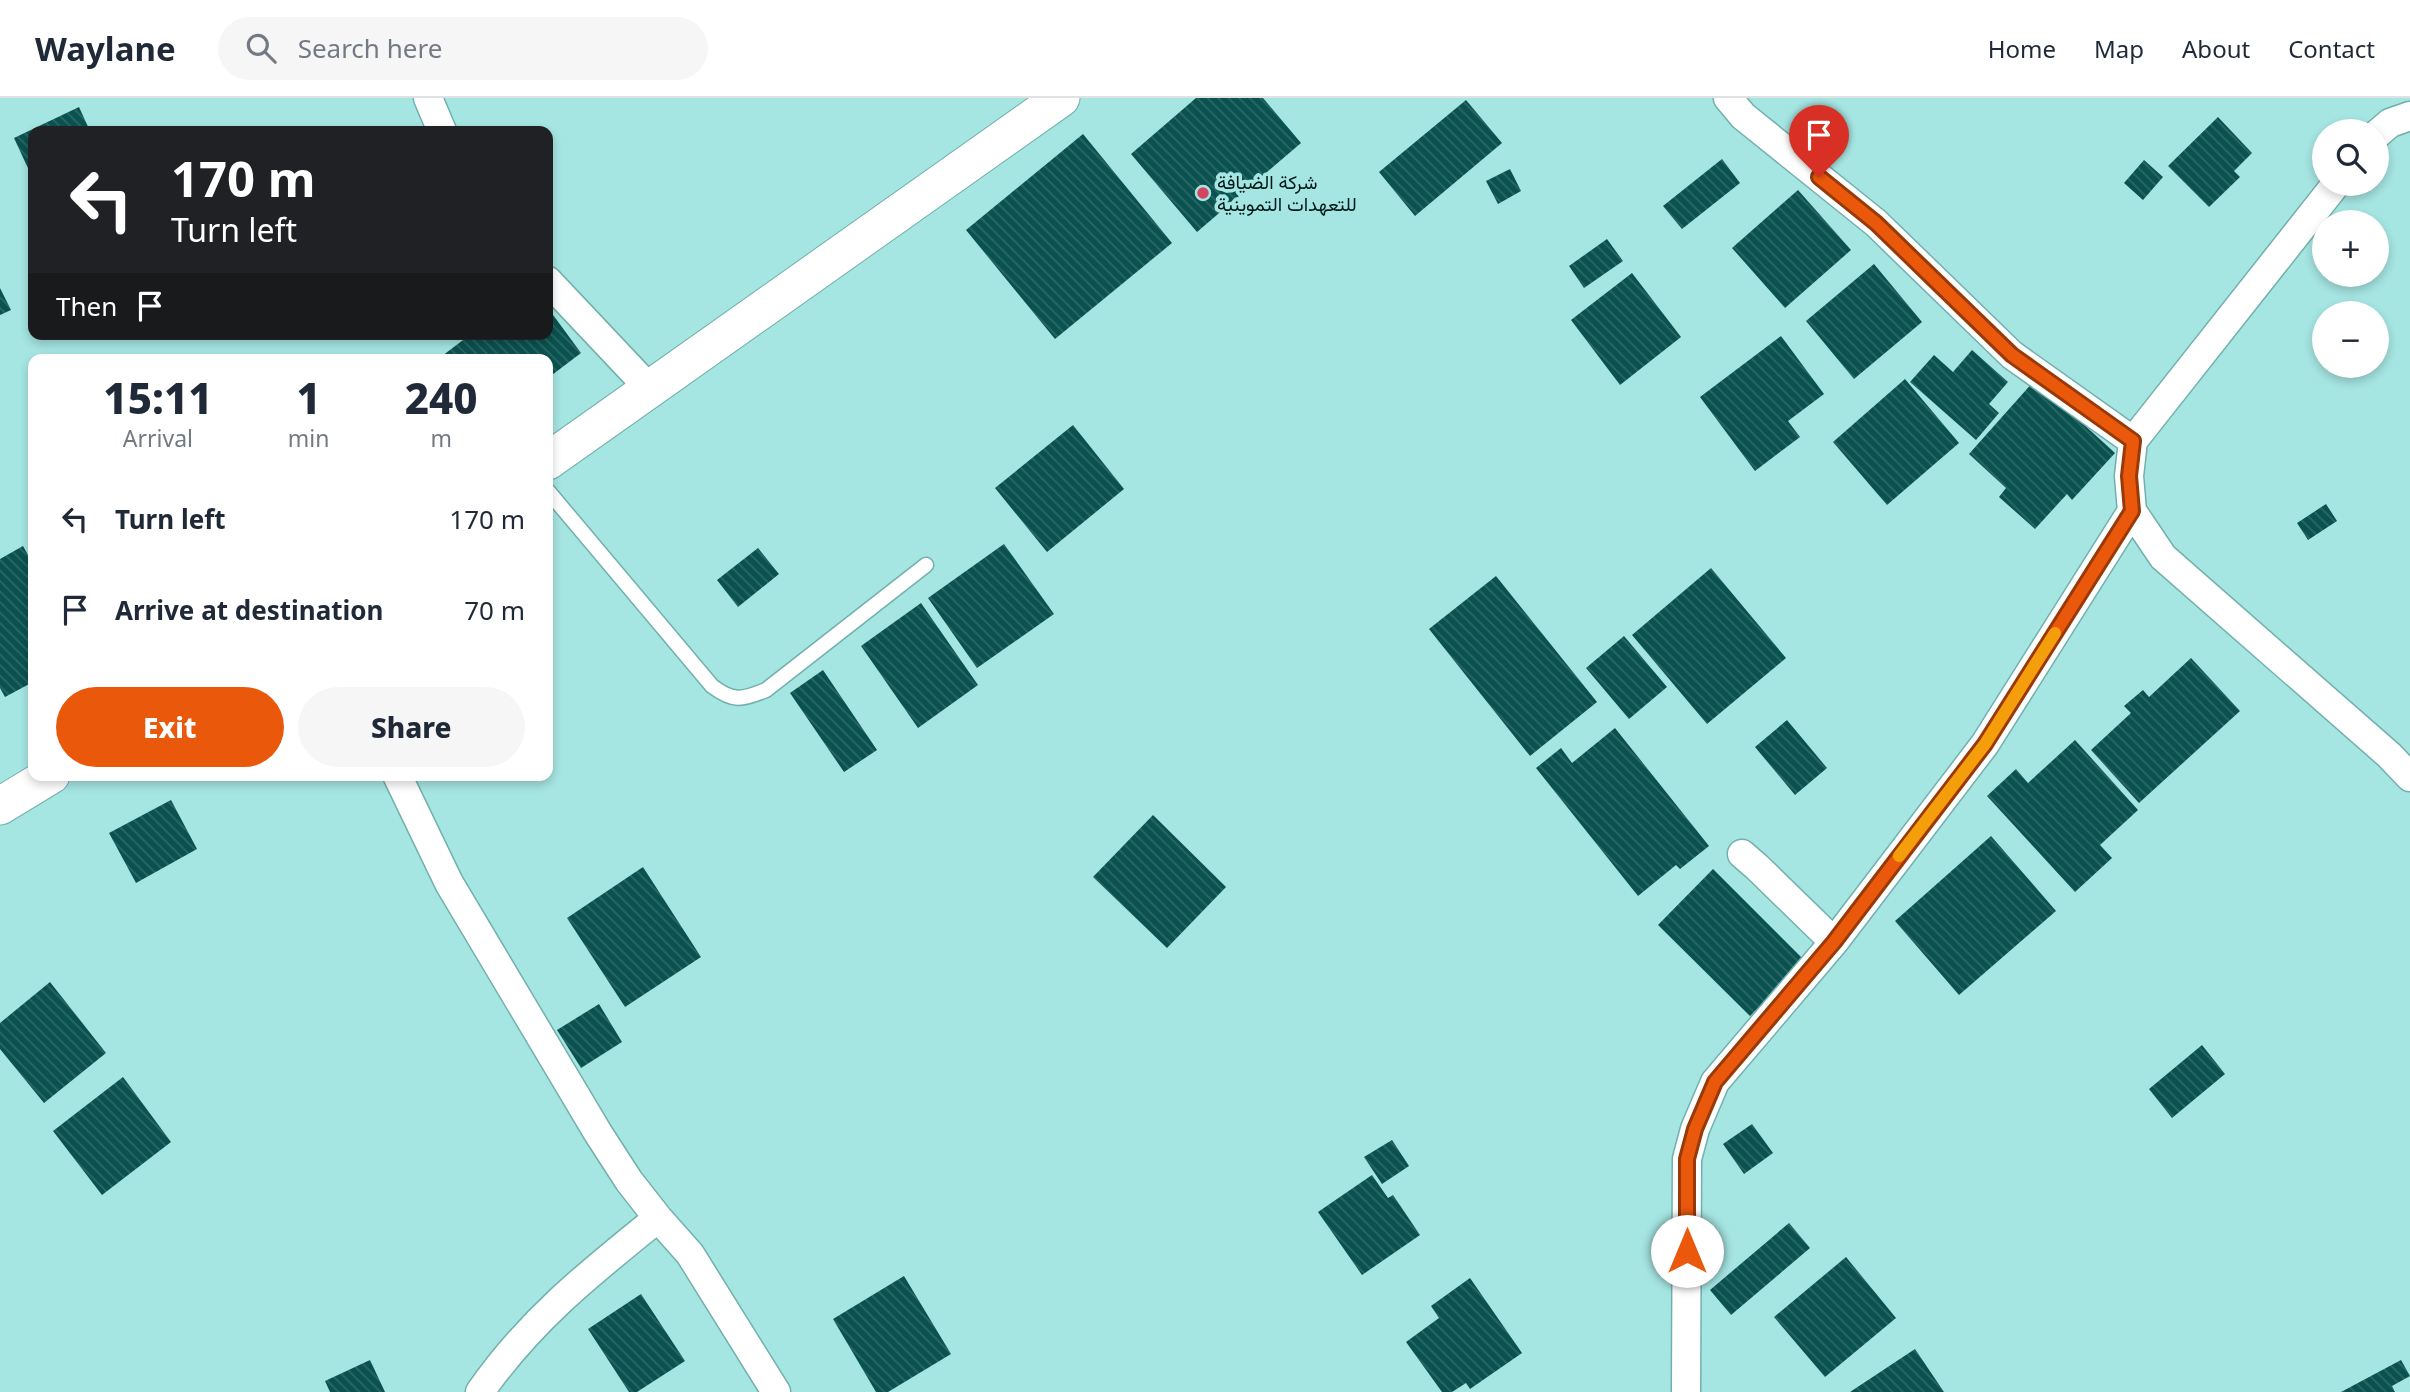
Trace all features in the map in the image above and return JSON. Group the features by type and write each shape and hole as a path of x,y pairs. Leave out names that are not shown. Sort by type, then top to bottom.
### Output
{"street":[{"path":"428,98 440,126"},
{"path":"553,457 1061,98"},
{"path":"1728,98 1743,116 1876,223 2012,355 2133,441"},
{"path":"2389,123 2410,116"},
{"path":"2327,196 2133,441 2129,476 2132,511 2163,557 2389,755 2410,777"},
{"path":"553,286 649,388"},
{"path":"1686,1392 1687,1159 1695,1129 1715,1082 1834,942 1985,744 2132,511"},
{"path":"2,798 38,781"},
{"path":"400,781 449,883 525,1013 629,1181 690,1254 775,1392"},
{"path":"1742,855 1758,867 1834,942"},
{"path":"480,1392 532,1327 573,1286 658,1218"}],"lane":[{"path":"553,497 712,686 728,698 748,698 765,690 926,565"}],"building":[{"name":"شركة الضيافة للتعهدات التموينية","path":"1196,98 1263,98 1301,143 1197,232 1131,154"},
{"path":"1466,100 1502,143 1415,216 1379,172"},
{"path":"79,107 88,126 39,126"},
{"path":"2218,117 2252,153 2234,171 2240,177 2209,207 2168,166"},
{"path":"28,131 28,168 14,138"},
{"path":"1083,134 1172,243 1055,339 966,230"},
{"path":"1722,159 1740,183 1682,229 1663,206"},
{"path":"2144,160 2163,177 2143,200 2124,183"},
{"path":"1510,169 1521,191 1498,204 1486,181"},
{"path":"1798,190 1851,250 1785,308 1732,248"},
{"path":"1607,239 1623,261 1584,288 1569,266"},
{"path":"1874,264 1922,322 1854,379 1806,321"},
{"path":"1632,273 1681,337 1620,385 1571,320"},
{"path":"0,288 11,310 0,315"},
{"path":"553,315 581,353 553,374 553,354 445,354 463,340 553,340"},
{"path":"1781,336 1824,394 1788,421 1800,437 1755,471 1700,397"},
{"path":"1972,350 2008,382 1989,404 1999,413 1976,440 1910,382 1934,355 1953,372"},
{"path":"1905,379 1959,443 1887,505 1833,442"},
{"path":"2035,380 2115,453 2072,500 2067,494 2035,529 1999,497 2006,488 1969,454"},
{"path":"1073,425 1124,489 1047,552 995,488"},
{"path":"2326,504 2337,521 2308,540 2297,523"},
{"path":"1004,544 1054,614 977,668 928,598"},
{"path":"23,546 28,555 28,685 5,697 0,688 0,559"},
{"path":"758,548 779,574 738,607 717,580"},
{"path":"1711,568 1786,658 1707,724 1632,635"},
{"path":"1496,576 1597,702 1530,756 1429,629"},
{"path":"921,603 978,685 918,728 861,646"},
{"path":"1624,636 1667,687 1629,719 1586,668"},
{"path":"2191,658 2240,711 2139,803 2091,750 2131,713 2124,706 2143,690 2149,697"},
{"path":"823,670 877,750 844,772 790,693"},
{"path":"1787,720 1827,768 1795,795 1755,747"},
{"path":"1615,728 1709,846 1680,869 1676,865 1638,896 1536,768 1561,748 1572,763"},
{"path":"2075,740 2138,810 2100,845 2112,858 2075,892 1987,796 2016,769 2028,783"},
{"path":"171,800 197,849 136,883 109,833"},
{"path":"1153,815 1226,887 1167,948 1093,877"},
{"path":"1991,836 2056,911 1959,995 1895,921"},
{"path":"643,867 701,957 625,1007 567,918"},
{"path":"1713,869 1805,961 1750,1016 1658,925"},
{"path":"50,982 106,1053 44,1103 0,1049 0,1023"},
{"path":"599,1004 622,1042 581,1068 557,1030"},
{"path":"2202,1045 2225,1074 2172,1118 2149,1089"},
{"path":"123,1077 171,1142 102,1195 53,1131"},
{"path":"1752,1124 1773,1153 1744,1174 1723,1144"},
{"path":"1392,1140 1409,1166 1382,1184 1364,1157"},
{"path":"1372,1175 1388,1198 1393,1195 1420,1235 1362,1275 1318,1212"},
{"path":"1789,1223 1810,1248 1731,1315 1710,1290"},
{"path":"1846,1257 1896,1318 1825,1377 1774,1317"},
{"path":"904,1276 951,1354 888,1392 876,1392 833,1319"},
{"path":"1470,1278 1522,1353 1470,1389 1466,1383 1452,1392 1442,1392 1406,1342 1439,1318 1431,1306"},
{"path":"641,1294 685,1361 637,1392 629,1392 588,1329"},
{"path":"1915,1349 1944,1392 1850,1392"},
{"path":"370,1360 385,1392 330,1392 325,1381"},
{"path":"2401,1360 2410,1376 2392,1386 2395,1392 2341,1392"}],"slow traffic":[{"path":"1899,856 1985,744 2055,633"}],"place":[{"name":"شركة الضيافة للتعهدات التموينية","path":"1203,193"}],"route":[{"path":"1687,1251 1687,1159 1695,1129 1715,1082 1834,942 1985,744 2132,511 2129,476 2133,441 2012,355 1876,223 1819,177"}]}
